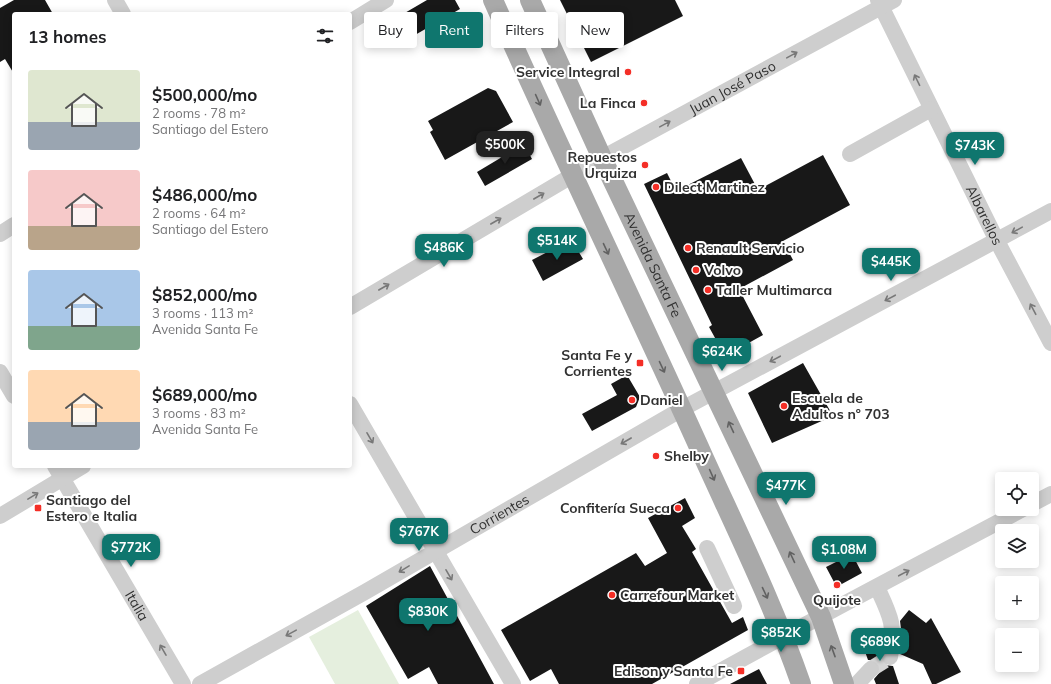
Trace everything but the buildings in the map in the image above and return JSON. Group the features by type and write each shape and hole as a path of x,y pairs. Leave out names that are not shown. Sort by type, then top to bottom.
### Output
{"main road":[{"path":"493,0 572,176 682,409 784,634 802,684"},
{"name":"Avenida Santa Fe","path":"530,0 602,158 821,618 844,684"}],"street":[{"path":"115,0 122,12"},
{"path":"352,21 386,0"},
{"name":"Juan José Paso","path":"352,306 602,158 884,2"},
{"name":"Albarellos","path":"884,2 931,108 996,241 1051,343"},
{"path":"850,154 931,108"},
{"name":"Corrientes","path":"200,684 365,592 682,409 1051,211"},
{"path":"0,234 12,226"},
{"path":"0,372 12,393"},
{"path":"352,408 434,551 513,684"},
{"path":"0,516 59,472 75,468"},
{"name":"Italia","path":"59,472 183,684"},
{"path":"1039,500 1051,494"},
{"path":"697,684 784,634 821,618 1010,516"},
{"path":"706,548 734,606"},
{"path":"877,587 892,621 893,639 890,657"},
{"path":"857,684 871,670"}],"green space":[{"path":"358,610 399,684 335,684 309,637"}],"tunnel":[{"path":"871,669 890,657"}],"place":[{"name":"Service Integral","path":"628,72"},
{"name":"La Finca","path":"644,103"},
{"name":"Repuestos Urquiza","path":"645,165"},
{"name":"Dilect Martinez","path":"656,187"},
{"name":"Renault Servicio","path":"688,248"},
{"name":"Volvo","path":"696,270"},
{"name":"Taller Multimarca","path":"708,290"},
{"name":"Santa Fe y Corrientes","path":"640,363"},
{"name":"Daniel","path":"632,400"},
{"name":"Escuela de Adultos nº 703","path":"784,406"},
{"name":"Shelby","path":"656,456"},
{"name":"Santiago del Estero e Italia","path":"38,508"},
{"name":"Confitería Sueca","path":"678,508"},
{"name":"Quijote","path":"837,585"},
{"name":"Carrefour Market","path":"612,595"},
{"name":"Edison y Santa Fe","path":"741,671"}]}
